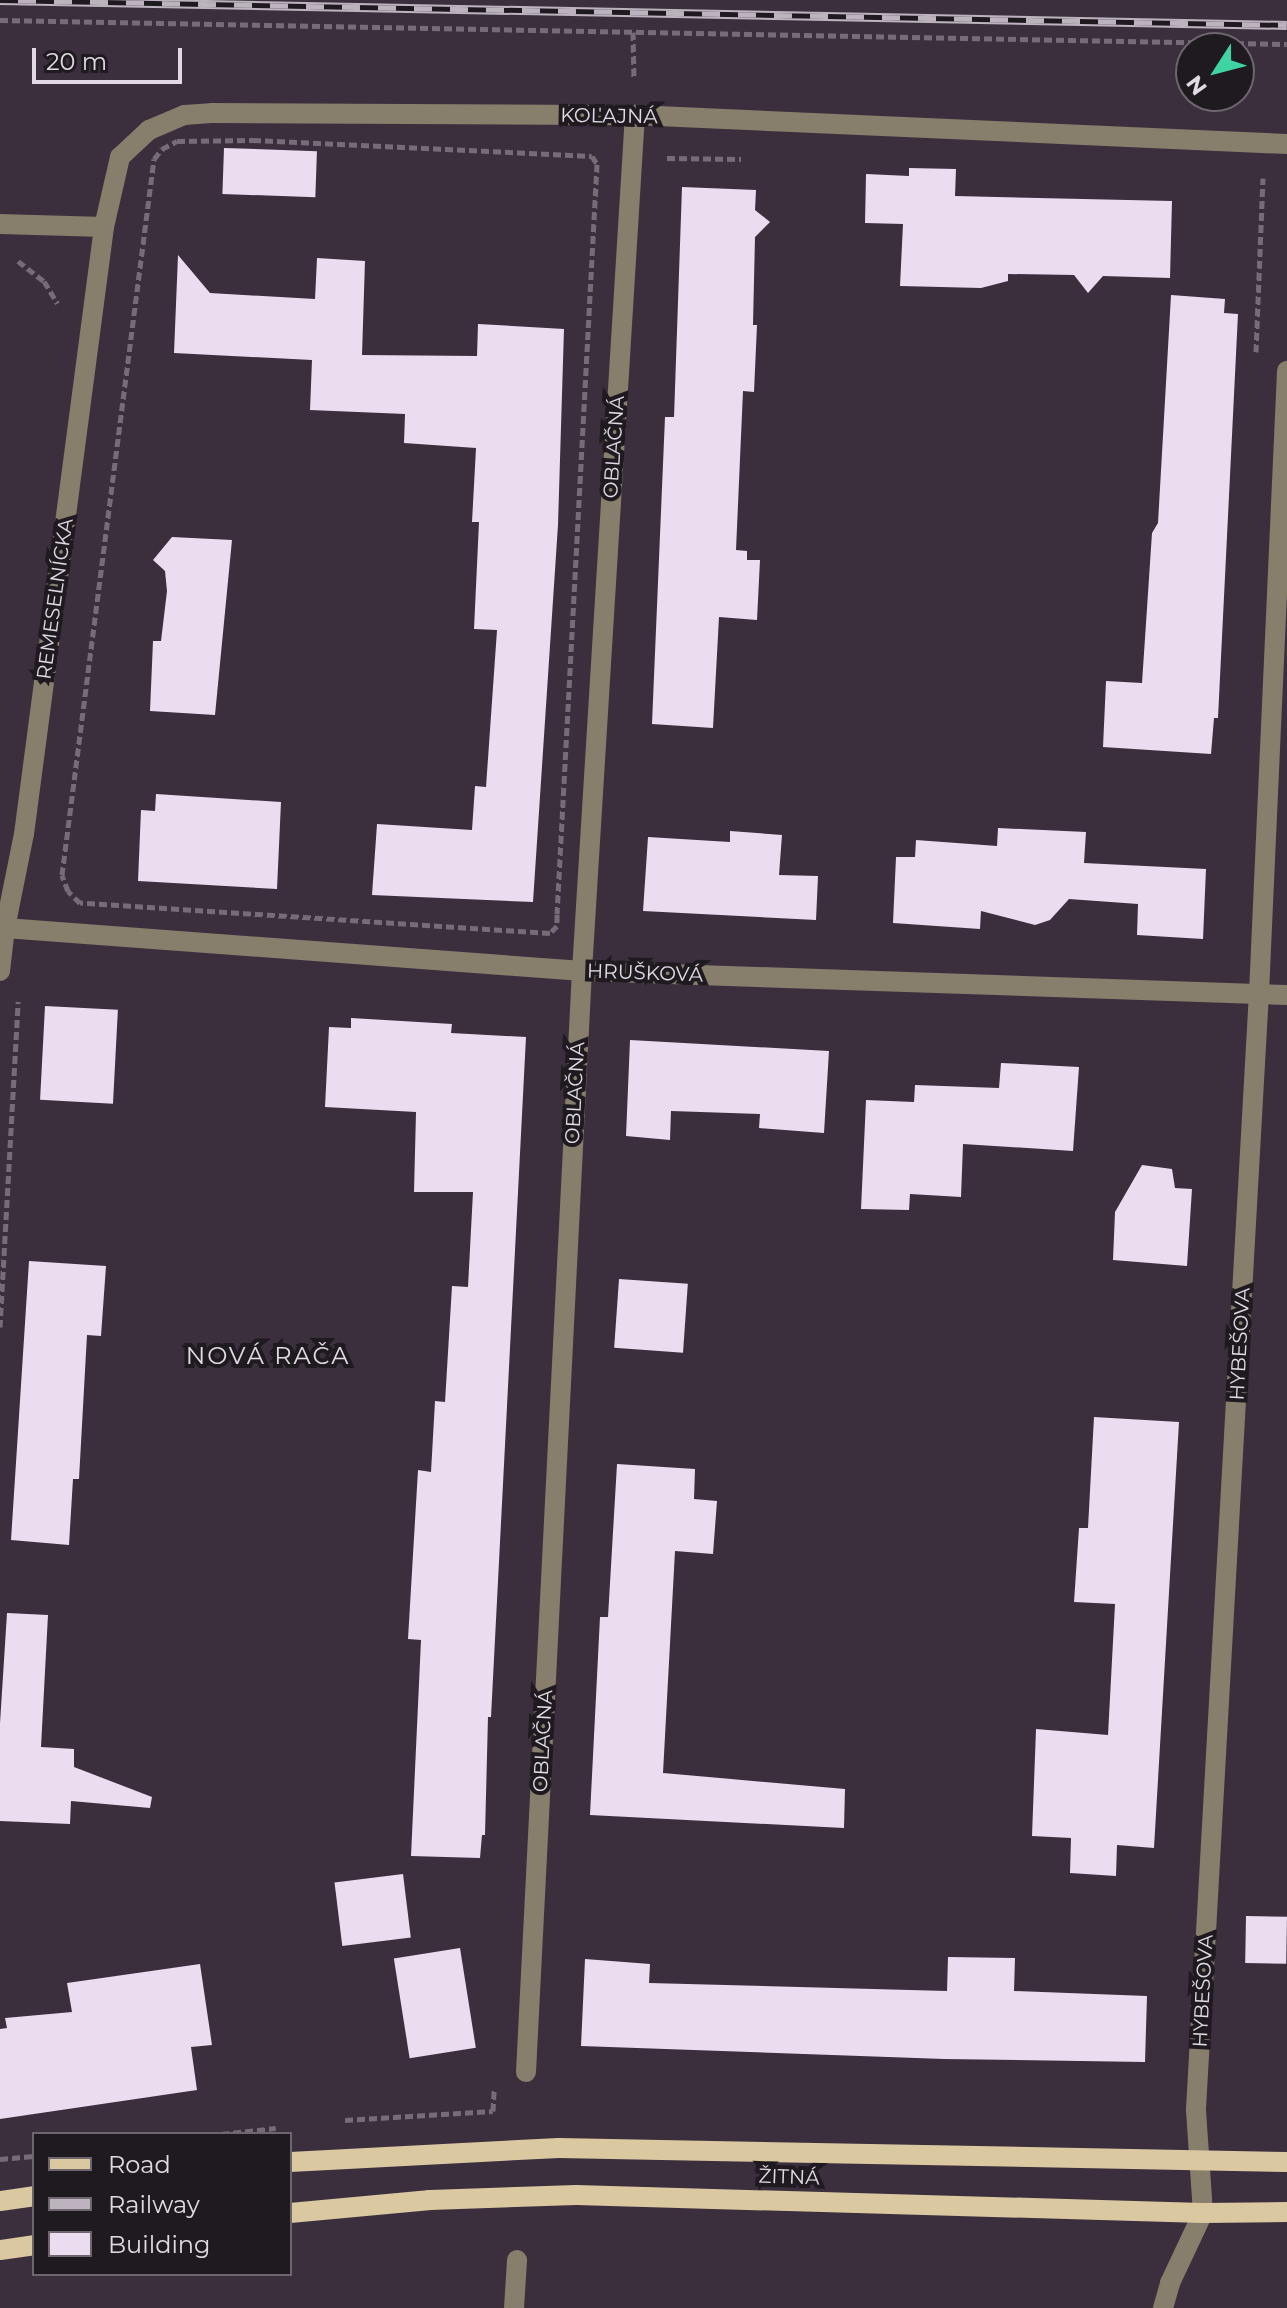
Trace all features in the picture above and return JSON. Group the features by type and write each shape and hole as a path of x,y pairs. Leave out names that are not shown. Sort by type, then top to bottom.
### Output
{"main road":[{"name":"ŽITNÁ","path":"292,2162 559,2148 1287,2162"},
{"name":"ŽITNÁ","path":"292,2213 430,2200 576,2195 1203,2213 1287,2212"},
{"path":"0,2201 32,2196"},
{"path":"0,2250 32,2245"}],"street":[{"name":"KOĽAJNÁ","path":"104,227 118,163 128,147 149,130 184,115 635,115 1287,144"},
{"name":"OBLAČNÁ","path":"526,2072 582,971 635,115"},
{"path":"0,224 104,227"},
{"name":"REMESELNÍCKA","path":"0,971 5,928 24,834 104,227"},
{"name":"HYBEŠOVA","path":"1203,2213 1197,2161 1196,2109 1259,993 1287,371"},
{"name":"HRUŠKOVÁ","path":"5,928 582,971 1287,995"},
{"path":"1163,2308 1170,2283 1203,2213"},
{"path":"514,2308 517,2260"}],"path":[{"path":"0,20 1287,44"},
{"path":"633,32 635,115"},
{"path":"253,140 592,156 597,164 594,240 557,926 550,933 80,903 68,891 62,875 154,159 162,149 177,141 253,140"},
{"path":"657,161 668,158 746,159"},
{"path":"1253,169 1262,175 1266,185 1256,359"},
{"path":"0,1327 18,992"},
{"path":"378,2116 493,2111 495,2080"},
{"path":"0,2159 32,2156"}],"building":[{"path":"224,148 317,151 315,197 222,194"},
{"path":"909,168 956,169 955,196 1172,201 1170,278 1103,276 1088,293 1074,275 1008,274 1008,281 981,288 900,286 903,224 865,223 866,174 909,176"},
{"path":"682,187 756,190 755,210 770,222 755,237 753,325 757,325 754,392 743,391 736,550 747,551 747,560 760,560 757,620 719,617 713,728 652,724 665,417 674,417"},
{"path":"178,255 210,293 315,299 317,258 365,261 362,355 477,356 478,324 564,329 558,525 533,902 372,895 377,824 472,830 475,786 486,787 497,630 474,629 479,522 472,522 476,448 404,443 405,414 310,410 312,360 174,353"},
{"path":"1171,295 1225,299 1224,313 1238,314 1218,718 1214,718 1211,754 1103,747 1106,681 1142,683 1152,533 1158,523"},
{"path":"172,537 232,540 215,715 150,711 153,641 161,641 167,591 165,571 153,560"},
{"path":"156,794 281,802 277,889 138,881 141,810 155,811"},
{"path":"998,828 1086,832 1084,863 1206,869 1203,939 1137,935 1138,904 1069,899 1050,920 1035,925 981,911 980,929 893,923 896,857 915,857 916,840 997,846"},
{"path":"730,831 782,835 779,875 818,876 816,920 643,911 648,837 730,842"},
{"path":"45,1006 118,1010 113,1104 40,1100"},
{"path":"351,1018 452,1024 451,1033 526,1037 491,1717 488,1717 485,1835 482,1835 480,1858 411,1856 421,1640 408,1639 418,1470 431,1472 435,1401 445,1402 452,1286 468,1287 473,1192 414,1192 416,1112 325,1107 329,1027 351,1028"},
{"path":"630,1040 829,1051 824,1133 759,1128 760,1114 671,1111 670,1140 626,1136"},
{"path":"1001,1063 1079,1067 1073,1151 963,1144 961,1197 910,1194 909,1210 861,1209 866,1100 914,1102 915,1085 999,1088"},
{"path":"1142,1165 1172,1169 1175,1188 1192,1189 1187,1266 1113,1260 1115,1212"},
{"path":"29,1261 106,1266 101,1336 87,1335 79,1479 73,1479 69,1545 11,1540"},
{"path":"619,1279 688,1284 683,1353 614,1348"},
{"path":"1094,1417 1179,1422 1154,1848 1117,1845 1116,1876 1070,1873 1071,1838 1032,1836 1036,1729 1108,1735 1115,1604 1074,1602 1079,1528 1088,1528"},
{"path":"617,1464 695,1469 694,1499 717,1501 713,1554 675,1551 663,1773 845,1789 844,1828 590,1815 600,1617 608,1617"},
{"path":"7,1613 48,1615 41,1747 74,1749 74,1767 152,1797 150,1808 71,1801 70,1824 0,1821 0,1723"},
{"path":"403,1874 411,1938 342,1946 335,1882"},
{"path":"1246,1916 1287,1917 1286,1964 1245,1963"},
{"path":"460,1948 476,2048 410,2058 394,1958"},
{"path":"948,1957 1015,1958 1014,1991 1147,1996 1145,2062 944,2059 581,2046 585,1959 650,1964 649,1983 947,1991"},
{"path":"200,1964 212,2045 191,2047 197,2090 0,2119 0,2029 7,2028 5,2018 72,2012 67,1983"}],"railway":[{"path":"0,0 1287,25"}],"district":[{"name":"NOVÁ RAČA","path":"268,1356"}]}
